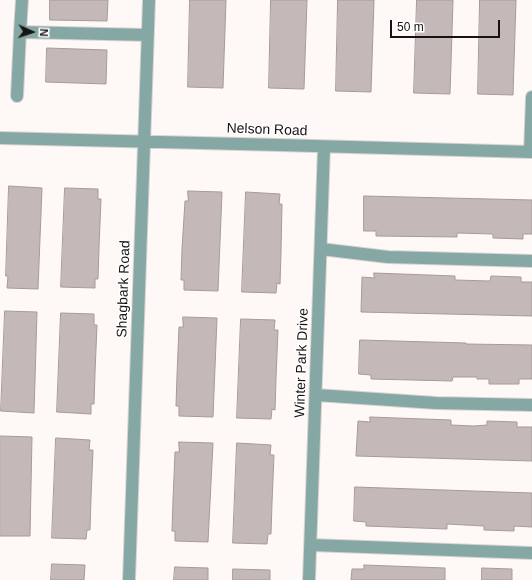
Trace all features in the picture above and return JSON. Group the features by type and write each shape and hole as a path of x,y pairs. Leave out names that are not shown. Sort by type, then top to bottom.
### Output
{"street":[{"path":"18,96 22,0"},
{"name":"Shagbark Road","path":"129,580 149,0"},
{"path":"20,32 148,35"},
{"path":"531,152 532,97"},
{"name":"Nelson Road","path":"0,138 531,152"},
{"name":"Winter Park Drive","path":"309,580 324,147"},
{"path":"321,249 388,257 532,261"},
{"path":"316,395 436,403 532,405"},
{"path":"310,544 532,553"}],"building":[{"path":"50,0 108,0 107,21 50,20"},
{"path":"190,0 226,0 223,88 188,87"},
{"path":"271,0 307,0 304,89 269,88"},
{"path":"338,0 374,0 371,92 336,91"},
{"path":"417,0 453,0 450,94 414,93"},
{"path":"480,0 516,0 513,95 478,94"},
{"path":"47,48 107,50 106,84 46,82"},
{"path":"9,186 42,188 38,289 7,288 8,276 6,276"},
{"path":"65,188 98,189 98,199 101,199 98,279 95,279 95,288 61,287"},
{"path":"188,191 222,192 218,291 184,290 184,280 181,280 185,201 188,201"},
{"path":"246,192 280,194 279,204 282,204 280,284 277,283 276,293 242,292"},
{"path":"364,196 532,200 532,234 523,234 523,239 493,238 493,234 457,233 457,237 376,236 376,231 364,231"},
{"path":"374,273 455,276 455,280 490,281 491,276 521,277 521,282 532,282 532,316 361,312 362,277 374,278"},
{"path":"5,311 37,312 34,413 1,411"},
{"path":"61,313 94,314 94,325 97,325 94,404 91,404 91,414 57,412"},
{"path":"183,317 217,318 213,417 179,416 179,406 176,406 179,327 183,327"},
{"path":"241,319 275,320 274,330 278,330 275,410 272,409 271,419 237,418"},
{"path":"360,340 532,345 532,379 519,379 519,384 489,384 489,379 477,379 477,377 453,377 452,381 371,379 371,375 359,374"},
{"path":"370,417 451,420 451,425 474,426 487,425 487,421 517,422 517,427 532,427 532,461 356,456 358,421 370,422"},
{"path":"0,436 32,437 30,536 0,536"},
{"path":"56,438 90,440 89,450 93,450 90,530 87,530 86,539 52,538"},
{"path":"179,442 213,443 208,542 175,541 175,531 172,531 175,452 179,452"},
{"path":"237,443 271,445 270,455 274,455 271,534 268,534 267,544 233,543"},
{"path":"355,487 532,493 532,527 514,526 514,531 484,530 484,526 447,524 447,529 366,526 366,522 354,521"},
{"path":"52,564 85,565 84,580 51,580"},
{"path":"364,565 445,568 445,580 351,580 352,569 364,569"},
{"path":"175,567 208,568 208,580 174,580"},
{"path":"482,568 512,569 512,580 482,580"},
{"path":"233,569 270,570 270,580 233,580"}]}
